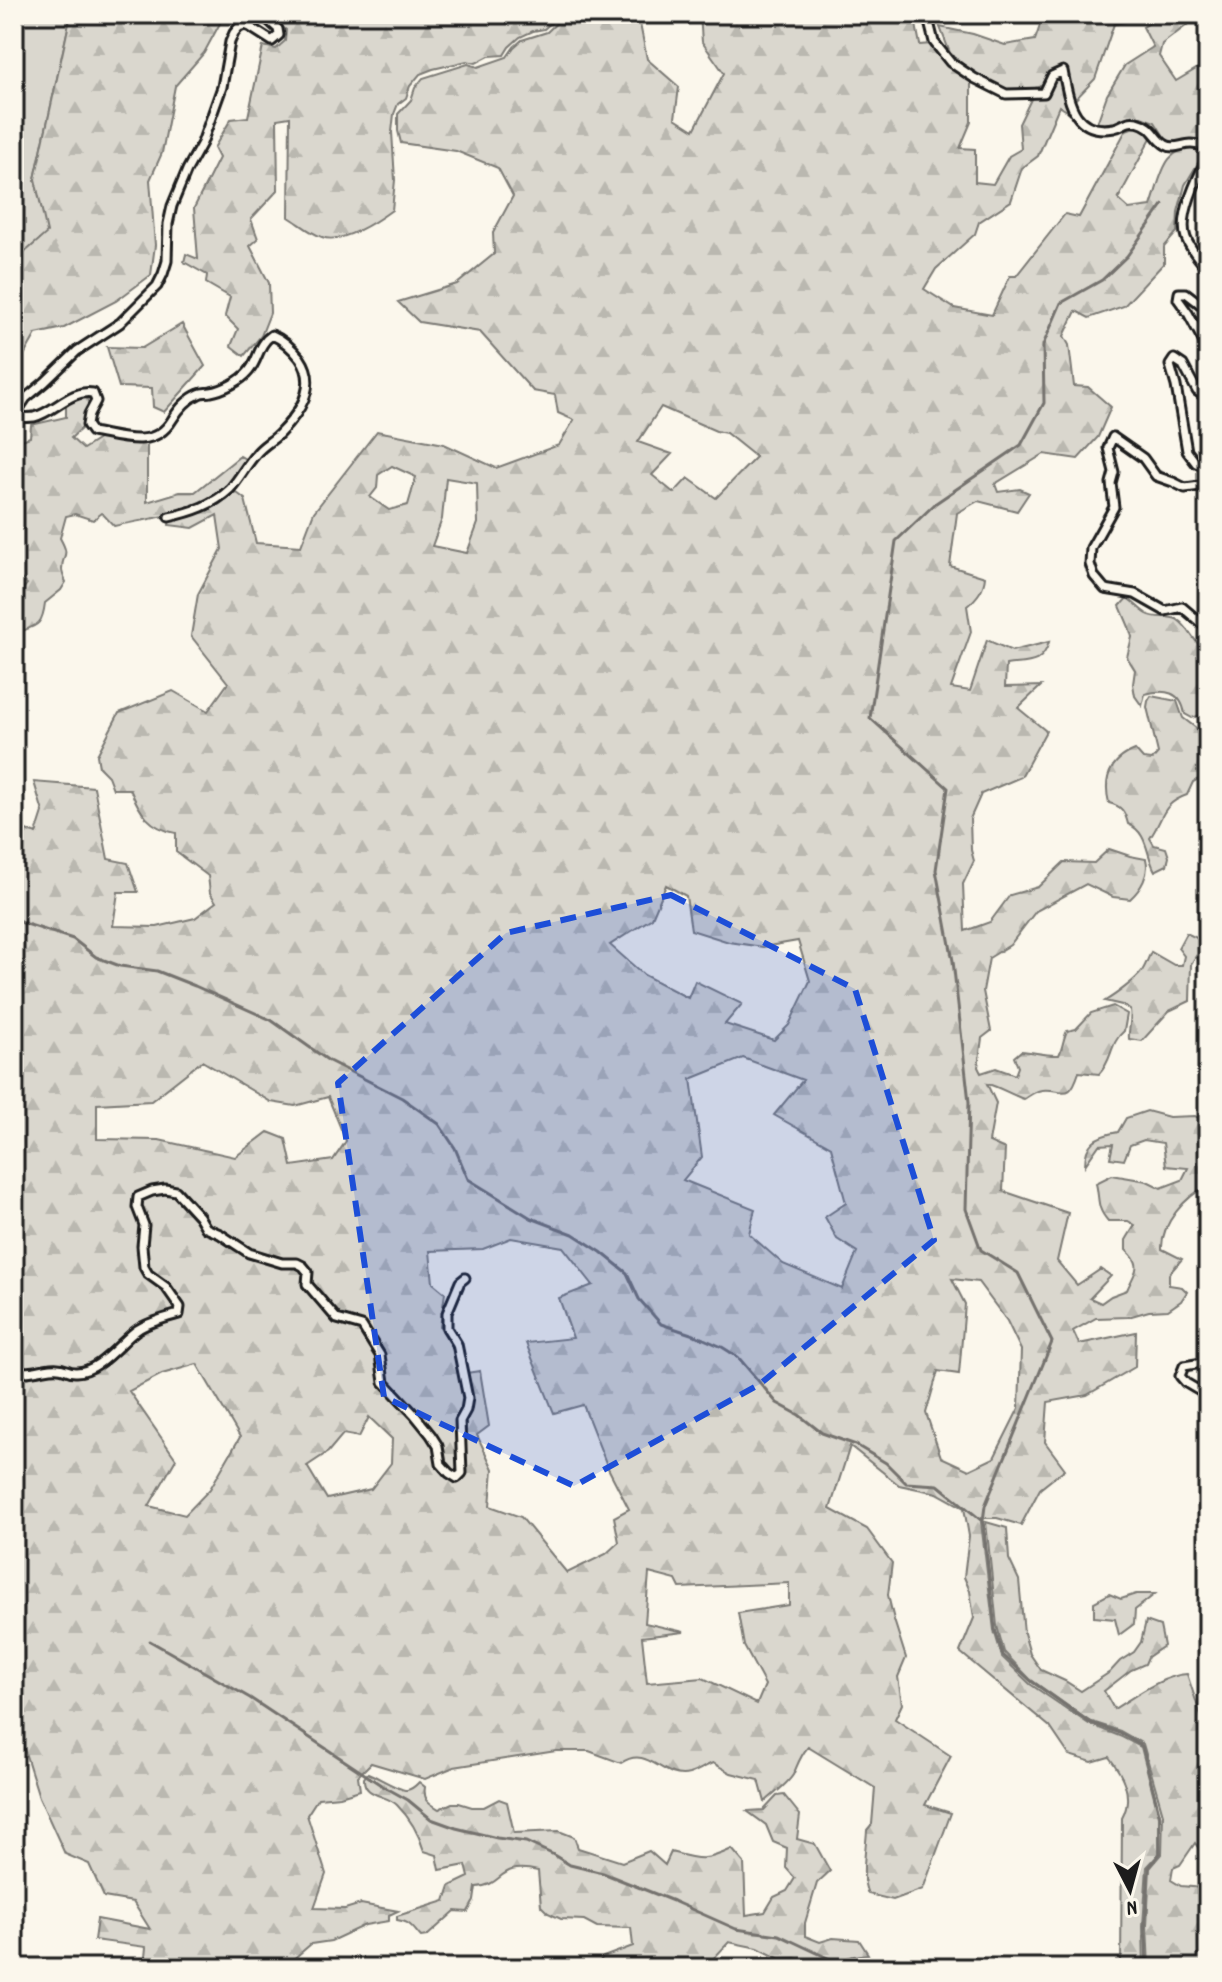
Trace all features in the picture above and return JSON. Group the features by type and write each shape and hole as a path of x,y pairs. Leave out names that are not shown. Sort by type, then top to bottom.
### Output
{"street":[{"path":"14,416 26,398 77,351 120,323 157,286 167,261 172,206 202,143 222,87 230,42 239,27 245,25 265,38 276,39 278,29 268,20 267,14"},
{"path":"927,14 934,42 950,62 1006,94 1044,93 1052,76 1063,71 1070,107 1082,122 1096,127 1117,128 1124,122 1134,122 1152,129 1164,145 1203,146 1208,157 1195,181 1183,227 1186,240 1208,270"},
{"path":"1208,310 1186,293 1179,293 1178,299 1208,350"},
{"path":"14,416 34,417 74,395 93,393 96,401 87,425 92,432 147,439 159,436 186,402 200,393 214,392 242,377 249,371 266,339 272,335 282,339 305,366 308,380 306,396 298,409 280,432 257,452 230,489 212,503 169,517"},
{"path":"1208,399 1197,391 1183,365 1174,359 1170,365 1187,451 1196,463 1208,468"},
{"path":"1208,485 1185,488 1156,476 1143,458 1113,437 1108,448 1114,472 1111,483 1114,507 1091,548 1090,564 1094,576 1105,589 1135,594 1165,611 1182,607 1208,629"},
{"path":"14,1370 26,1373 63,1367 75,1373 85,1370 114,1352 138,1330 179,1314 180,1307 166,1287 148,1274 144,1267 144,1225 137,1207 138,1197 152,1191 176,1191 206,1228 249,1253 303,1266 308,1272 307,1284 337,1319 362,1326 380,1355 384,1382 431,1435 438,1446 441,1464 457,1478 462,1473 460,1421 468,1398 457,1344 447,1328 447,1313 460,1282 465,1278"},
{"path":"1208,1362 1184,1366 1180,1376 1208,1396"}],"highlighted area":[{"path":"671,895 855,989 934,1240 760,1384 574,1486 384,1397 338,1083 506,933"}],"green space":[{"path":"14,14 71,14 35,179 48,233 24,253 14,253"},
{"path":"71,14 225,14 204,53 175,86 162,153 150,180 155,245 151,275 116,301 64,328 36,334 14,373 14,253 24,253 47,233 35,179"},
{"path":"273,14 561,14 544,29 520,37 504,55 420,74 394,114 392,210 349,235 330,239 322,237 289,217 290,117 277,119 278,190 251,219 258,239 250,246 269,283 270,313 261,336 244,356 231,346 238,329 225,316 230,297 206,283 207,275 184,262 186,254 198,259 194,208 219,158 214,148 231,119 248,117 263,46 276,49 285,41 286,30 273,19"},
{"path":"566,14 630,14 640,24 647,59 679,87 675,118 694,130 724,73 702,42 700,14 914,14 920,45 932,44 947,64 971,80 971,122 960,148 975,149 975,182 993,184 1009,156 1021,149 1019,124 1032,97 1046,96 1054,78 1061,75 1070,113 1059,106 1038,156 1022,168 1011,201 979,222 975,234 936,269 924,289 954,308 992,315 1010,276 1016,276 1065,214 1079,217 1126,130 1140,128 1151,138 1118,199 1129,209 1151,206 1161,174 1171,157 1188,149 1200,150 1201,158 1185,185 1177,232 1164,247 1164,263 1124,306 1089,318 1076,311 1064,336 1069,345 1074,386 1088,387 1111,407 1098,437 1078,459 1044,454 995,484 998,492 1020,489 1029,493 1017,511 978,501 957,513 950,566 985,577 979,593 967,606 971,632 951,688 970,691 987,640 1012,651 1049,642 1038,659 1006,665 1005,687 1041,686 1018,708 1046,731 1021,777 981,794 970,819 974,861 963,884 965,931 990,922 1010,895 1038,887 1064,862 1094,863 1109,849 1146,859 1147,865 1144,881 1130,899 1113,897 1086,884 1036,911 1010,945 989,958 983,991 991,1031 982,1038 978,1067 981,1073 996,1068 1015,1075 1018,1067 1014,1057 1021,1051 1059,1055 1067,1031 1076,1029 1091,1013 1113,1006 1127,1014 1124,1031 1103,1069 1099,1074 1079,1072 1069,1091 1042,1090 1024,1099 987,1084 996,1103 989,1142 1005,1149 1003,1191 1068,1213 1057,1261 1077,1285 1101,1269 1111,1276 1090,1298 1101,1303 1127,1290 1135,1273 1135,1260 1126,1250 1126,1240 1135,1225 1128,1221 1108,1221 1100,1208 1096,1183 1112,1175 1147,1181 1161,1188 1182,1180 1188,1168 1166,1166 1163,1143 1144,1140 1130,1145 1124,1160 1110,1158 1113,1144 1099,1145 1085,1165 1087,1151 1093,1141 1118,1132 1126,1118 1147,1111 1169,1117 1195,1116 1208,1124 1208,1186 1176,1212 1163,1240 1162,1249 1182,1259 1169,1274 1169,1285 1182,1287 1187,1292 1181,1301 1168,1310 1128,1317 1096,1318 1073,1331 1079,1344 1136,1332 1135,1367 1087,1395 1048,1402 1045,1442 1065,1469 1040,1489 1021,1525 997,1518 982,1518 981,1522 994,1630 1002,1657 1030,1684 1089,1724 1141,1747 1159,1816 1159,1854 1147,1867 1144,1968 1121,1968 1122,1818 1127,1794 1119,1771 1109,1757 1092,1762 1069,1755 1050,1727 960,1652 974,1618 970,1591 964,1577 969,1536 964,1508 937,1493 899,1485 850,1446 830,1509 867,1529 892,1563 888,1595 906,1658 898,1677 902,1704 895,1719 951,1756 925,1805 951,1813 923,1889 893,1900 868,1894 864,1880 867,1830 872,1824 875,1788 808,1747 790,1779 765,1802 759,1780 731,1773 713,1763 692,1773 679,1775 640,1758 621,1763 589,1751 556,1751 454,1767 425,1779 371,1763 358,1776 360,1790 318,1798 307,1815 326,1874 314,1908 345,1909 361,1904 398,1911 389,1915 389,1921 365,1925 331,1941 311,1944 283,1968 144,1968 146,1947 94,1940 97,1919 150,1929 133,1902 104,1897 89,1864 65,1854 39,1797 14,1717 14,1373 27,1378 62,1370 73,1376 83,1373 108,1360 142,1332 183,1314 184,1305 166,1282 148,1269 146,1223 141,1214 141,1201 153,1195 164,1193 175,1196 205,1231 235,1246 247,1258 282,1266 298,1266 304,1273 302,1287 314,1296 335,1322 360,1330 376,1356 382,1383 437,1449 439,1468 459,1480 466,1474 466,1422 471,1397 466,1373 480,1371 489,1426 477,1435 493,1469 490,1506 521,1517 567,1573 606,1554 619,1542 614,1517 629,1509 608,1468 583,1405 554,1413 526,1343 573,1338 559,1298 593,1285 563,1247 511,1238 483,1249 430,1251 433,1283 445,1293 440,1327 451,1342 465,1399 458,1475 443,1463 433,1433 385,1380 382,1353 364,1324 338,1316 309,1281 311,1271 295,1260 249,1250 237,1240 207,1225 175,1189 135,1196 134,1208 142,1227 142,1269 166,1291 177,1306 176,1311 135,1327 100,1360 84,1369 75,1370 59,1365 14,1368 14,825 36,834 43,812 34,782 94,787 108,859 128,863 138,892 118,892 113,926 157,927 195,918 216,902 210,893 208,876 176,852 176,833 152,823 130,789 113,789 108,776 99,767 97,755 119,713 173,691 208,711 228,683 191,636 198,594 222,549 217,515 193,528 169,525 170,519 203,509 233,490 245,499 256,543 301,546 314,512 377,431 444,444 496,468 559,445 574,420 558,413 555,395 533,391 480,332 419,322 398,302 457,284 494,254 493,233 513,196 498,168 456,151 401,143 398,114 411,100 423,78 468,64 478,67 507,57 522,40 547,32","holes":["661,407 726,433 756,457 716,498 688,478 674,493 652,475 672,454 638,442","392,466 416,477 408,505 389,510 370,497 377,488 378,475","446,478 477,483 478,523 467,553 432,546 442,519","666,885 686,896 691,930 729,942 763,947 798,941 810,981 789,1025 774,1040 725,1024 742,1004 695,981 688,998 644,975 610,945 652,918","743,1058 803,1080 774,1115 831,1147 846,1203 825,1217 837,1239 857,1252 842,1289 783,1264 749,1234 755,1209 683,1180 702,1157 691,1079","202,1061 271,1102 295,1106 328,1097 346,1141 333,1160 292,1166 286,1139 268,1132 235,1157 159,1140 97,1139 97,1104 151,1101","952,1279 978,1282 1007,1321 1021,1350 1019,1408 994,1458 969,1470 941,1457 926,1413 938,1371 959,1374 965,1304","197,1364 240,1437 210,1489 185,1515 149,1506 176,1459 129,1391 162,1374","369,1417 392,1439 391,1463 371,1489 327,1499 307,1466 328,1452 343,1434 359,1437","649,1573 676,1580 680,1588 789,1583 789,1605 738,1613 744,1646 765,1685 757,1704 703,1678 647,1683 642,1637 684,1632 645,1623"]},
{"path":"1044,14 1126,14 1125,22 1114,24 1095,79 1072,103 1063,69 1039,87 1006,89 971,71 950,53 940,27 1005,45 1035,40"},
{"path":"1165,14 1178,14 1187,25 1162,44 1159,56 1176,81 1206,63 1203,57 1208,47 1208,142 1167,141 1155,122 1141,117 1113,124 1097,123 1107,95 1125,65 1153,47 1143,27"},
{"path":"182,324 205,366 164,412 153,407 152,388 119,387 107,347 142,348"},
{"path":"87,398 89,407 83,427 71,438 83,449 102,437 147,444 147,502 180,492 195,492 240,456 247,460 223,490 186,510 114,526 102,513 93,520 75,514 66,516 60,538 65,552 62,569 66,582 45,603 37,624 14,634 14,599 27,584 14,573 14,487 19,441 30,437 31,425 66,417 66,404"},
{"path":"1127,598 1151,616 1178,620 1208,653 1208,709 1203,714 1192,718 1185,714 1180,700 1165,692 1145,694 1142,706 1135,696 1135,670 1127,657 1132,637 1120,606"},
{"path":"1151,696 1177,701 1183,718 1196,728 1202,742 1208,747 1206,775 1193,782 1187,795 1168,807 1150,838 1154,845 1166,848 1169,857 1167,865 1155,871 1139,832 1128,824 1120,808 1109,803 1107,794 1110,771 1126,754 1135,750 1143,759 1152,760 1158,753 1147,707"},
{"path":"1186,933 1197,938 1208,949 1208,979 1196,956 1191,964 1190,1001 1169,1011 1142,1041 1129,1039 1130,1010 1105,1001 1139,974 1151,952 1174,965 1182,965 1184,956 1178,948"},
{"path":"986,1522 1007,1528 1009,1559 1019,1580 1024,1633 1030,1654 1041,1670 1081,1691 1134,1652 1141,1642 1146,1621 1160,1626 1164,1646 1148,1657 1145,1664 1131,1670 1104,1691 1114,1709 1159,1682 1187,1674 1203,1722 1208,1728 1208,1802 1205,1820 1208,1821 1208,1877 1204,1877 1202,1853 1195,1843 1180,1865 1173,1868 1171,1880 1181,1886 1203,1888 1207,1968 1149,1968 1147,1925 1150,1868 1162,1854 1163,1814 1143,1744 1120,1731 1089,1721 1030,1679 1004,1652 997,1626"},
{"path":"1109,1594 1121,1599 1136,1594 1155,1594 1135,1610 1134,1624 1119,1635 1115,1619 1094,1617 1094,1602"},
{"path":"368,1773 404,1790 411,1789 419,1782 425,1787 428,1801 439,1809 452,1803 484,1807 499,1799 507,1802 514,1833 559,1831 574,1837 578,1848 622,1862 649,1851 665,1865 671,1852 702,1858 732,1849 744,1863 746,1915 765,1912 774,1897 787,1891 795,1878 786,1868 787,1848 773,1842 766,1825 747,1811 764,1810 777,1796 784,1795 800,1815 797,1839 815,1844 830,1871 817,1883 805,1923 805,1936 820,1942 833,1938 859,1940 868,1954 846,1958 836,1968 819,1968 795,1958 780,1959 758,1948 729,1942 713,1959 702,1958 694,1968 595,1968 603,1957 633,1946 631,1928 597,1927 584,1920 561,1919 548,1913 541,1906 538,1871 525,1869 508,1871 492,1883 476,1887 468,1912 455,1911 427,1936 421,1937 408,1924 397,1920 397,1916 445,1901 450,1886 469,1877 466,1865 440,1870 437,1855 424,1851 414,1826 402,1810 392,1801 367,1789 364,1778"}],"waterway":[{"path":"1147,1968 1145,1925 1149,1868 1160,1853 1160,1816 1142,1746 1122,1734 1089,1722 1031,1681 1003,1655 995,1629 983,1521 985,1506 1052,1342 1018,1273 981,1250 966,1209 969,1102 953,961 936,870 948,788 870,718 896,541 936,503 1021,445 1044,403 1043,345 1061,303 1102,280 1127,256 1163,205"},
{"path":"14,920 73,939 96,957 120,966 157,971 271,1020 329,1061 402,1098 439,1124 455,1148 468,1179 531,1218 573,1234 601,1252 627,1273 639,1299 661,1324 722,1347 738,1357 777,1403 822,1433 856,1445 886,1463 906,1483 938,1485 981,1520"},
{"path":"150,1641 250,1698 408,1800 431,1819 497,1838 526,1842 570,1865 603,1873 736,1929 779,1935 849,1968"}]}
